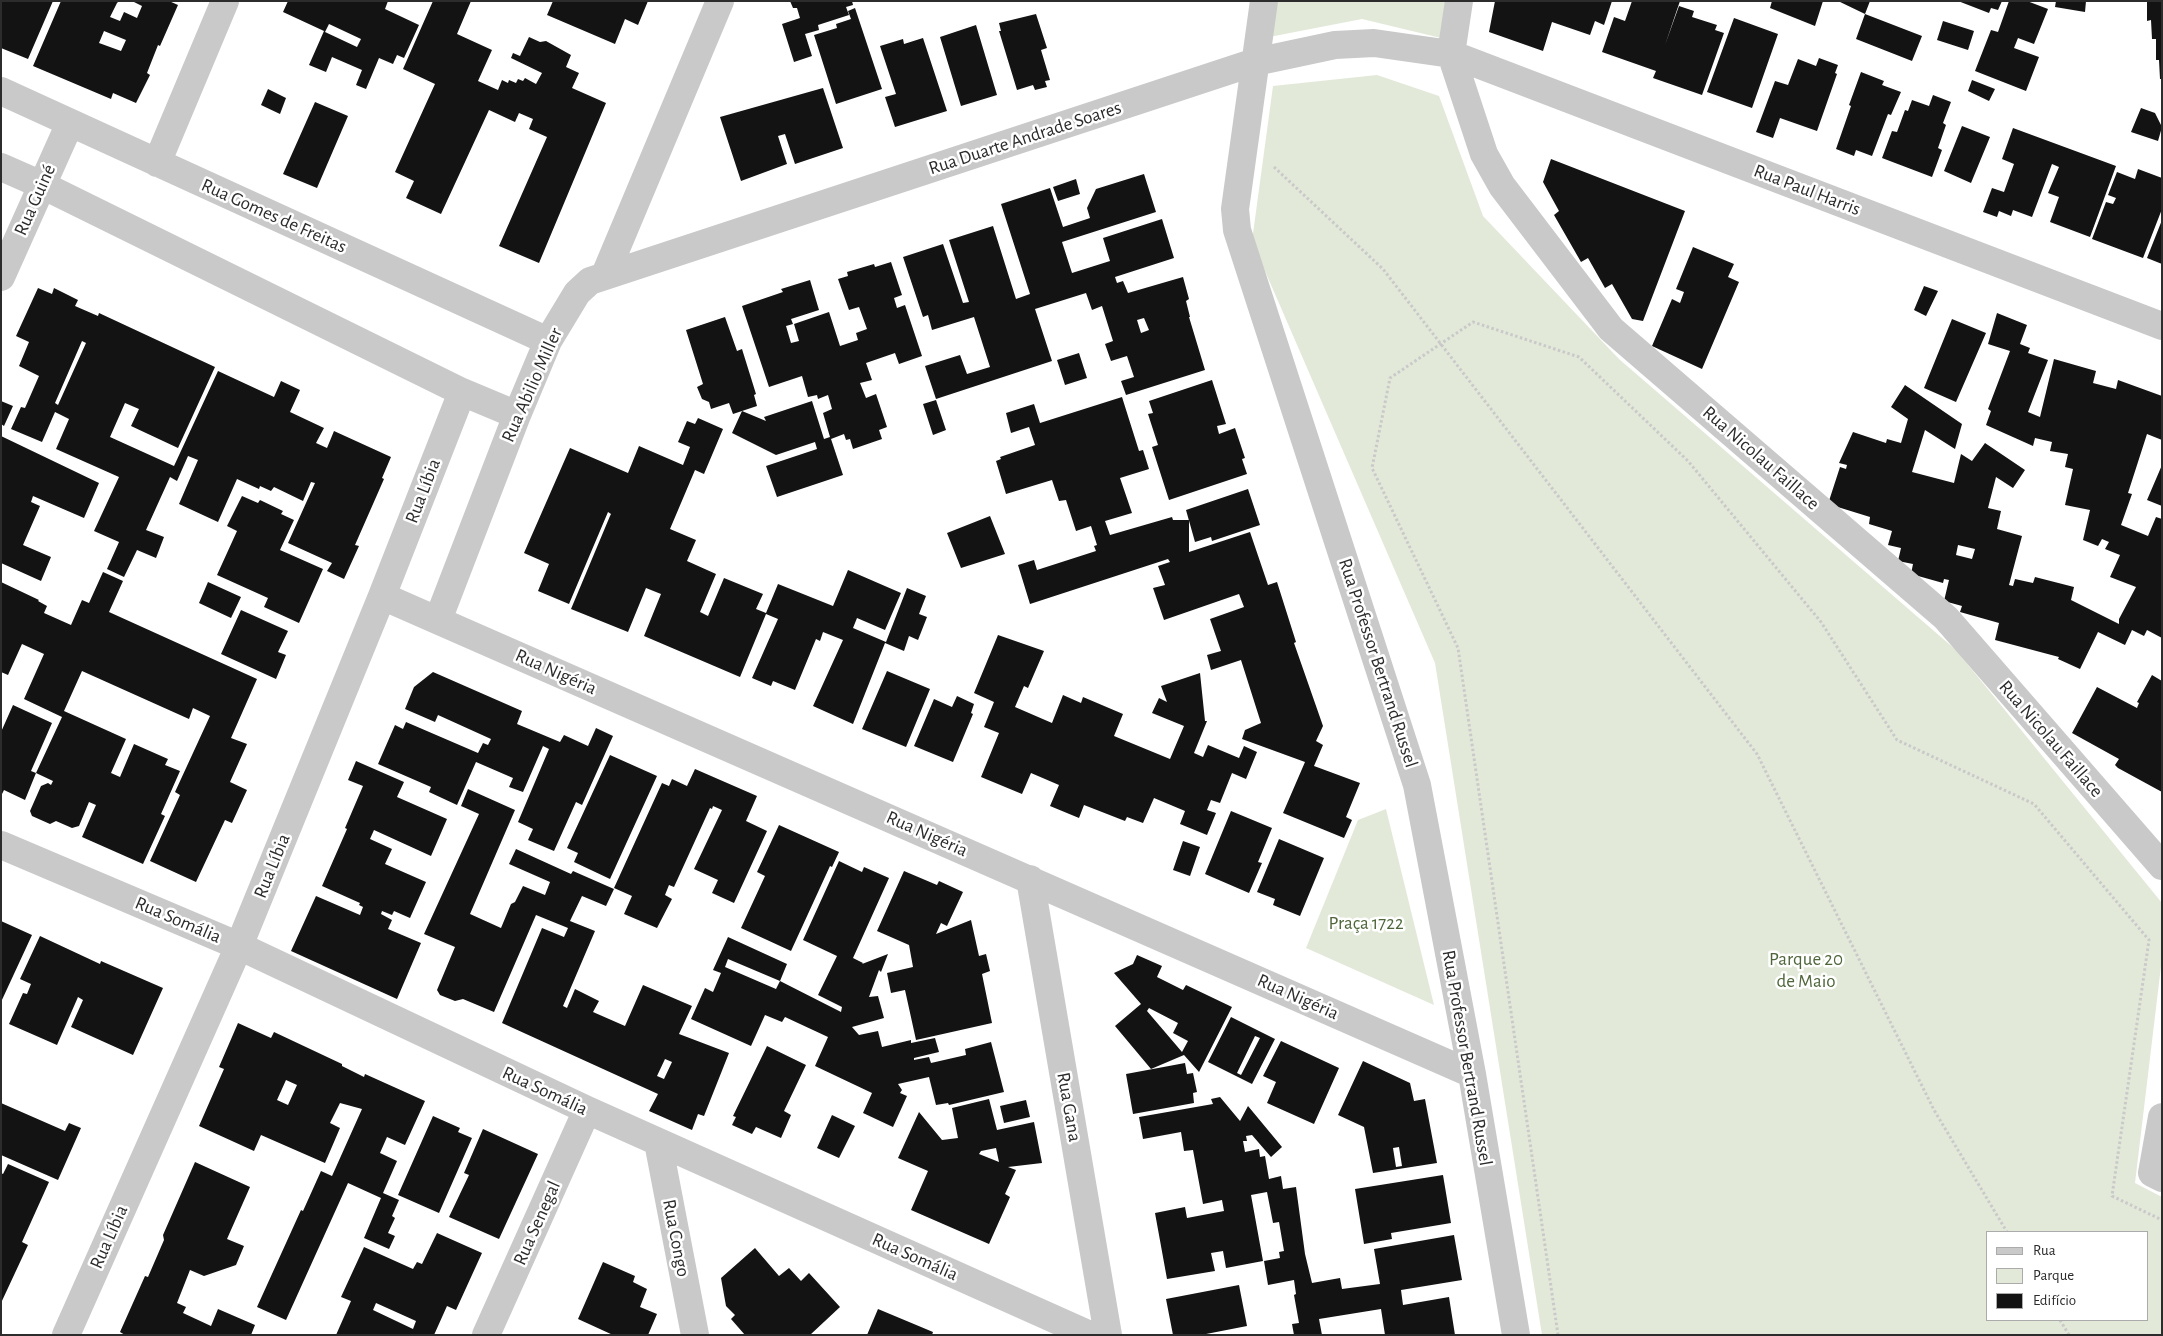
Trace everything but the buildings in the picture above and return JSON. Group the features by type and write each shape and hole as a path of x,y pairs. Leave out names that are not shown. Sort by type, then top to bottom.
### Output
{"street":[{"path":"157,163 225,1"},
{"path":"605,275 720,1"},
{"name":"Rua Professor Bertrand Russel","path":"1264,1 1235,209 1237,230 1417,785 1472,1074 1516,1335"},
{"name":"Rua Nicolau Faillace","path":"1459,1 1451,54 1484,154 1502,186 1611,329 1946,618 2162,866"},
{"name":"Rua Duarte Andrade Soares","path":"605,275 1255,62 1335,45 1374,43 1451,54"},
{"name":"Rua Paul Harris","path":"1451,54 2162,326"},
{"name":"Rua Gomes de Freitas","path":"1,91 548,341"},
{"name":"Rua Guiné","path":"1,277 70,123"},
{"path":"1,168 42,185 462,392 517,415"},
{"name":"Rua Abilio Miller","path":"438,620 517,415 548,341 577,292 590,281 605,275"},
{"name":"Rua Líbia","path":"66,1335 239,946 382,596 462,392"},
{"name":"Rua Nigéria","path":"382,596 1472,1074"},
{"name":"Rua Somália","path":"1,845 239,946 587,1110 1090,1335"},
{"name":"Rua Gana","path":"1030,879 1108,1335"},
{"name":"Rua Senegal","path":"486,1335 587,1110"},
{"path":"2157,1176 2162,1117"},
{"name":"Rua Congo","path":"658,1142 695,1335"}],"path":[{"path":"1270,164 1383,269 1757,754 1934,1110 2006,1231"},
{"path":"1558,1335 1458,648 1372,468 1390,378 1473,322 1579,357 1688,461 1820,622 1897,740 2034,804 2149,940 2112,1196 2162,1220"},
{"path":"2061,1321 2069,1335"}],"green space":[{"path":"1270,1 1446,1 1441,38 1362,19 1264,38"},
{"name":"Parque 20 de Maio","path":"1377,75 1439,96 1483,216 1619,359 1956,650 2162,903 2162,958 2135,1183 2162,1197 2162,1335 1542,1335 1435,663 1252,241 1273,86"},
{"name":"Praça 1722","path":"1386,809 1434,1005 1306,948 1358,820"}]}
